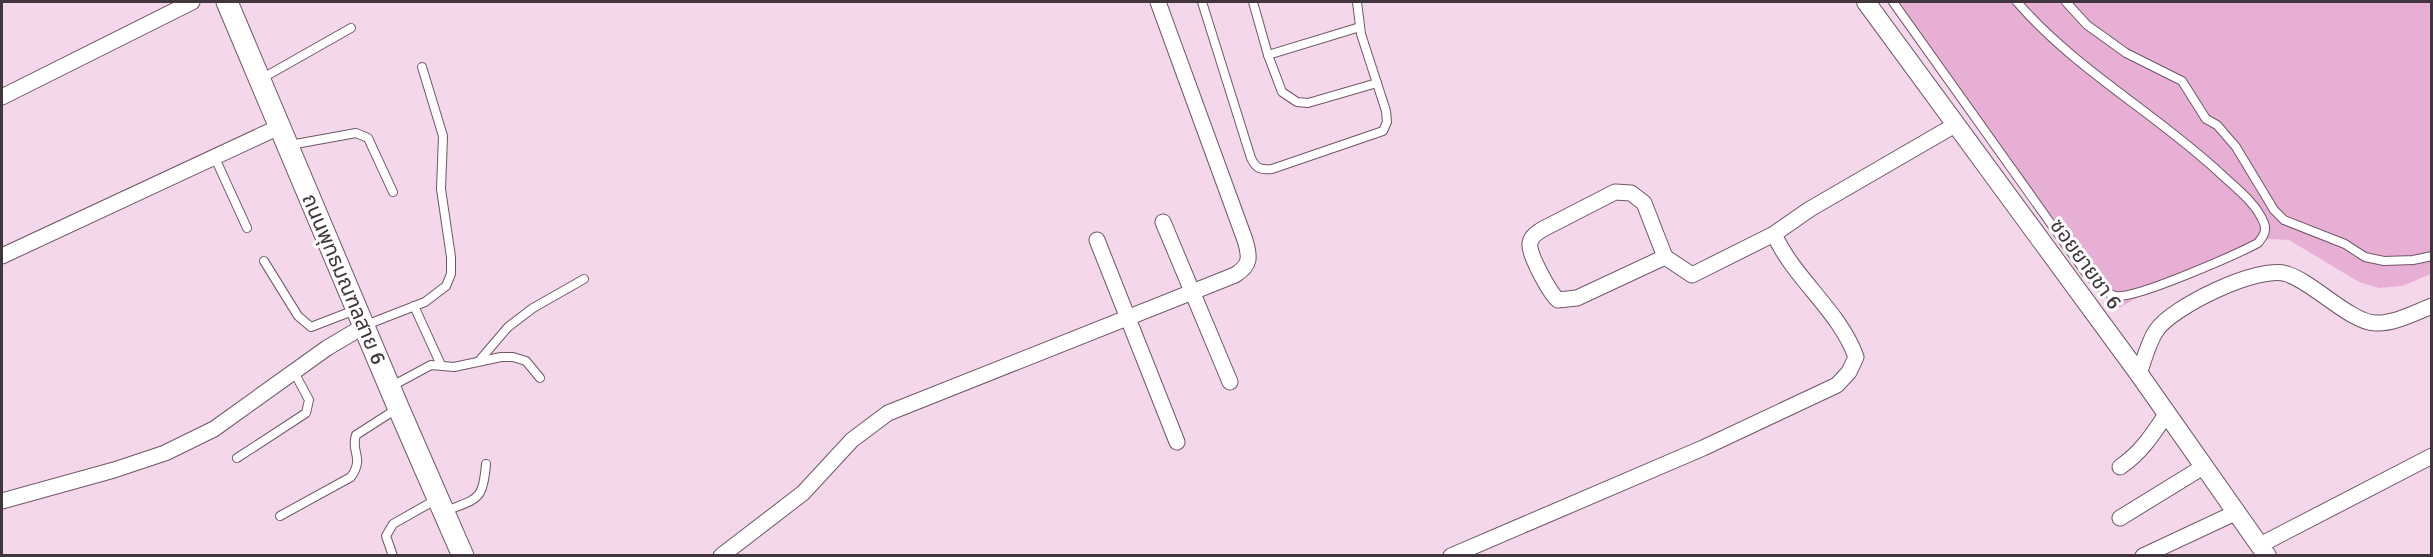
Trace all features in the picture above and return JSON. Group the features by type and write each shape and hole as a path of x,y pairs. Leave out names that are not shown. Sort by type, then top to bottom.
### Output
{"main road":[{"name":"ถนนพุทธมณฑลสาย 6","path":"226,2 389,387 463,555"}],"street":[{"path":"2,97 192,2"},
{"path":"721,555 803,493 852,440 888,413 1127,316 1235,275 1246,268 1250,256 1158,2"},
{"name":"ซอยยายชา 6","path":"1866,2 2139,374 2264,550"},
{"path":"1665,257 1576,298 1558,300 1545,282 1531,252 1530,243 1534,234 1615,192 1630,193 1644,203 1665,257 1692,275 1774,234 1810,208 1955,125"},
{"path":"2,256 76,220 215,159 283,136"},
{"path":"1163,222 1230,382"},
{"path":"1451,555 1703,448 1837,385 1849,372 1856,357 1849,337 1789,262 1774,234"},
{"path":"1097,240 1178,442"},
{"path":"2139,374 2156,331 2170,316 2239,280 2268,272 2286,273 2359,318 2372,323 2389,322 2432,306"},
{"path":"2,501 114,470 165,453 214,429 327,348 360,318"},
{"path":"2120,467 2132,459 2144,446 2167,413"},
{"path":"2264,550 2432,456"},
{"path":"2120,518 2203,467"},
{"path":"2143,555 2237,512"}],"lane":[{"path":"1202,2 1251,158 1255,166 1262,170 1272,169 1383,131 1387,122 1386,111 1360,27 1357,2"},
{"path":"1253,2 1268,55 1282,92 1297,102 1308,103 1377,83"},
{"path":"1893,2 2086,273 2102,288 2115,296 2151,288 2258,243 2265,235 2265,225 2253,204 2196,151 2094,74 2034,21 2018,2"},
{"path":"2066,2 2087,25 2126,53 2182,81 2206,119 2217,125 2236,147 2274,210 2284,220 2344,244 2365,257 2384,261 2413,260 2432,256"},
{"path":"1268,55 1360,27"},
{"path":"260,80 351,28"},
{"path":"264,261 298,316 310,327 414,306 425,302 446,286 451,274 451,257 441,189 443,136 422,67"},
{"path":"283,136 356,133 368,138 393,192"},
{"path":"215,159 247,228"},
{"path":"479,361 508,327 533,308 584,279"},
{"path":"414,306 441,365"},
{"path":"389,387 431,365 454,367 513,357 526,361 540,378"},
{"path":"237,458 306,413 309,400 294,372"},
{"path":"280,516 351,477 357,468 358,455 354,441 356,435 398,408"},
{"path":"393,555 386,536 393,524 441,505 476,499 482,492 486,464"}],"shaded area":[{"path":"1893,2 2431,2 2431,274 2402,286 2379,288 2359,282 2289,240 2269,239 2174,277 2119,308"}]}
